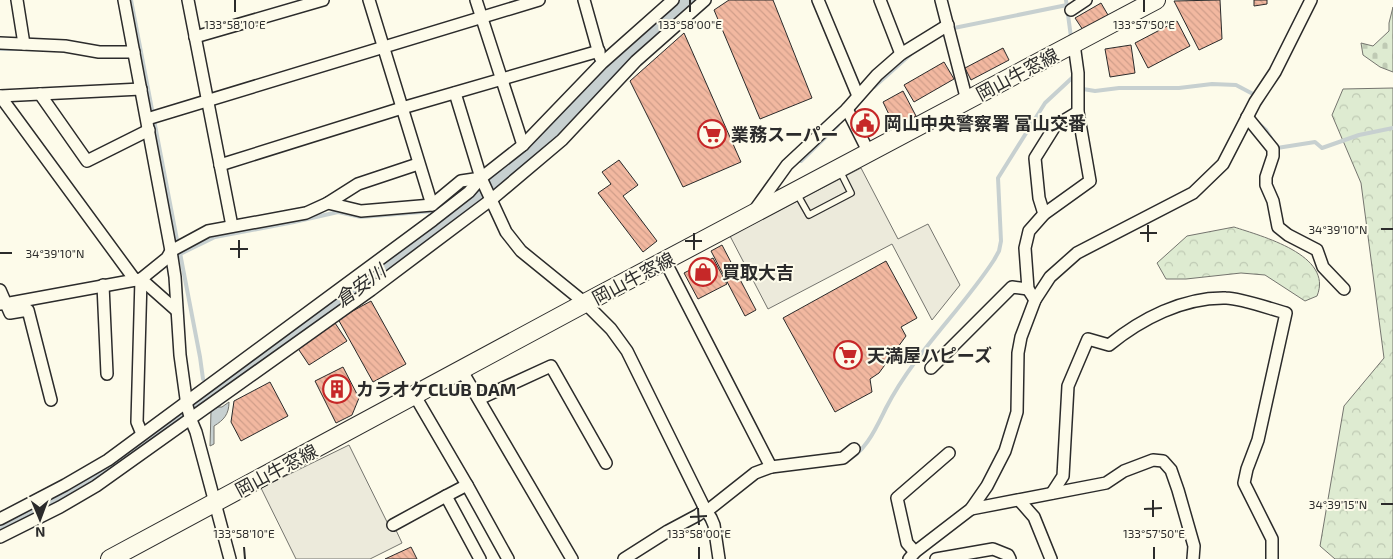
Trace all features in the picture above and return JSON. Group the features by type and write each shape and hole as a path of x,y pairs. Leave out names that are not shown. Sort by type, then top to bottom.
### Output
{"main road":[{"name":"岡山牛窓線","path":"110,559 1156,0"}],"street":[{"path":"17,0 24,44"},
{"path":"124,0 141,89 150,121 176,277 176,310 180,355 189,411 230,559"},
{"path":"188,0 232,226"},
{"path":"195,37 323,0"},
{"path":"368,0 432,205"},
{"path":"476,0 523,145"},
{"path":"40,94 87,161 150,121 208,101 539,0"},
{"path":"584,0 602,63"},
{"path":"0,537 96,486 172,433 189,411 483,182 523,145 602,63 673,0"},
{"path":"818,0 858,96"},
{"path":"880,0 901,54"},
{"path":"941,0 967,102"},
{"path":"1071,10 1086,0"},
{"path":"949,453 897,498 907,543 912,556 971,510 987,486 1005,451 1017,412 1019,345 1035,300 1050,277 1077,253 1193,193 1223,164 1255,102 1275,72 1310,0"},
{"path":"0,519 65,486 108,460 142,434 189,411 371,290 491,198 562,140 636,61 701,1"},
{"path":"751,216 787,165 849,112 858,96 877,75 901,54 948,28"},
{"path":"0,43 65,46 99,52 134,52"},
{"path":"1035,300 1028,289 1025,248 1029,230 1044,214 1090,181 1078,112 1078,73 1074,44"},
{"path":"220,165 402,108 598,51"},
{"path":"0,96 141,89"},
{"path":"455,93 483,182 506,232 521,251 611,328 628,351 714,525 719,559"},
{"path":"0,96 141,281 176,310"},
{"path":"849,112 869,154"},
{"path":"1044,214 1039,198 1034,158 1055,126 1078,112"},
{"path":"1247,117 1273,149 1266,185 1273,201 1278,227 1288,235 1317,250 1323,267 1344,289"},
{"path":"2,303 103,289 141,281 167,258 171,251 208,231 306,213 328,203 358,184 418,164"},
{"path":"328,203 361,211 432,205 461,181 483,182"},
{"path":"665,261 771,467"},
{"path":"141,281 137,422 142,434"},
{"path":"931,368 1012,287 1028,289"},
{"path":"103,289 108,374"},
{"path":"0,290 2,303 10,314 28,310 51,400"},
{"path":"1052,493 1063,476 1068,386 1088,340 1109,345 1153,316 1196,301 1227,298 1270,308 1286,313 1258,440 1244,482 1272,539 1272,559"},
{"path":"479,399 551,366 606,463"},
{"path":"462,371 572,559"},
{"path":"415,396 508,559"},
{"path":"624,559 668,531 707,512 756,473 771,467 843,458 854,448"},
{"path":"971,510 1106,483 1124,471 1153,460 1163,461 1171,470 1178,490 1194,546 1193,559"},
{"path":"393,524 467,485"},
{"path":"446,496 480,559"},
{"path":"1019,500 1034,518 1051,559"},
{"path":"936,559 993,548 1008,555 1010,559"}],"lane":[{"path":"796,192 810,215 851,193 839,169"}],"green space":[{"path":"1393,7 1393,72 1380,67 1363,55 1361,43 1373,46 1389,31"},
{"path":"1393,88 1393,559 1335,559 1320,546 1344,406 1384,358 1361,183 1332,115 1343,89"},
{"path":"1234,227 1277,242 1305,259 1315,269 1319,282 1317,296 1305,301 1265,275 1241,273 1186,279 1166,279 1157,263 1187,236"}],"shaded area":[{"path":"861,168 898,239 928,224 960,285 932,320 892,244 768,309 730,236"},
{"path":"229,402 225,416 214,426 214,444 210,446 211,411"},
{"path":"349,445 391,530 395,528 402,543 370,559 296,559 261,488"}],"building":[{"path":"729,0 773,0 812,98 760,119 714,10"},
{"path":"1220,0 1222,39 1199,50 1174,1"},
{"path":"1254,0 1267,0 1267,4 1254,6"},
{"path":"1101,3 1108,15 1083,30 1075,18"},
{"path":"1177,21 1190,46 1148,68 1135,43"},
{"path":"684,33 741,162 683,187 630,81"},
{"path":"1131,45 1135,73 1110,77 1105,49"},
{"path":"1003,48 1009,60 971,80 965,68"},
{"path":"944,62 954,79 914,102 904,85"},
{"path":"903,91 916,116 895,127 883,102"},
{"path":"619,160 638,185 623,196 657,241 643,252 598,193 611,184 602,172"},
{"path":"722,245 756,310 745,316 711,251"},
{"path":"713,258 727,284 698,299 684,273"},
{"name":"天満屋ハピーズ","path":"886,261 917,318 901,327 906,336 879,373 870,379 872,392 835,412 783,318"},
{"path":"371,301 406,364 373,382 338,319"},
{"path":"335,323 347,341 309,365 297,347"},
{"name":"カラオケCLUB DAM","path":"343,367 359,398 352,415 336,423 315,381"},
{"path":"270,382 288,416 241,441 231,422 234,401"},
{"path":"411,547 417,559 385,559"}],"waterway":[{"path":"131,0 177,240"},
{"name":"倉安川","path":"0,528 83,485 112,467 481,196 550,135 689,0"},
{"path":"1066,0 1071,37"},
{"path":"949,29 1067,5"},
{"path":"0,49 19,49"},
{"path":"874,87 912,53"},
{"path":"845,461 859,452 864,446 910,369 994,260 999,251 1001,241 998,178 1045,103 1073,77 1073,74"},
{"path":"1083,89 1095,91 1119,88 1179,88 1212,84 1236,85 1253,94"},
{"path":"1258,123 1266,130 1277,148 1315,142 1322,148 1359,135 1393,128"},
{"path":"801,161 838,125"},
{"path":"178,255 215,237 338,212 361,217 434,211 462,189 464,192"},
{"name":"倉安川","path":"468,197 472,202"},
{"path":"180,253 203,379"}],"place":[{"name":"岡山中央警察署 富山交番","path":"865,123"},
{"name":"業務スーパー","path":"712,134"},
{"name":"買取大吉","path":"703,272"},
{"name":"天満屋ハピーズ","path":"848,355"},
{"name":"カラオケCLUB DAM","path":"337,389"}]}
